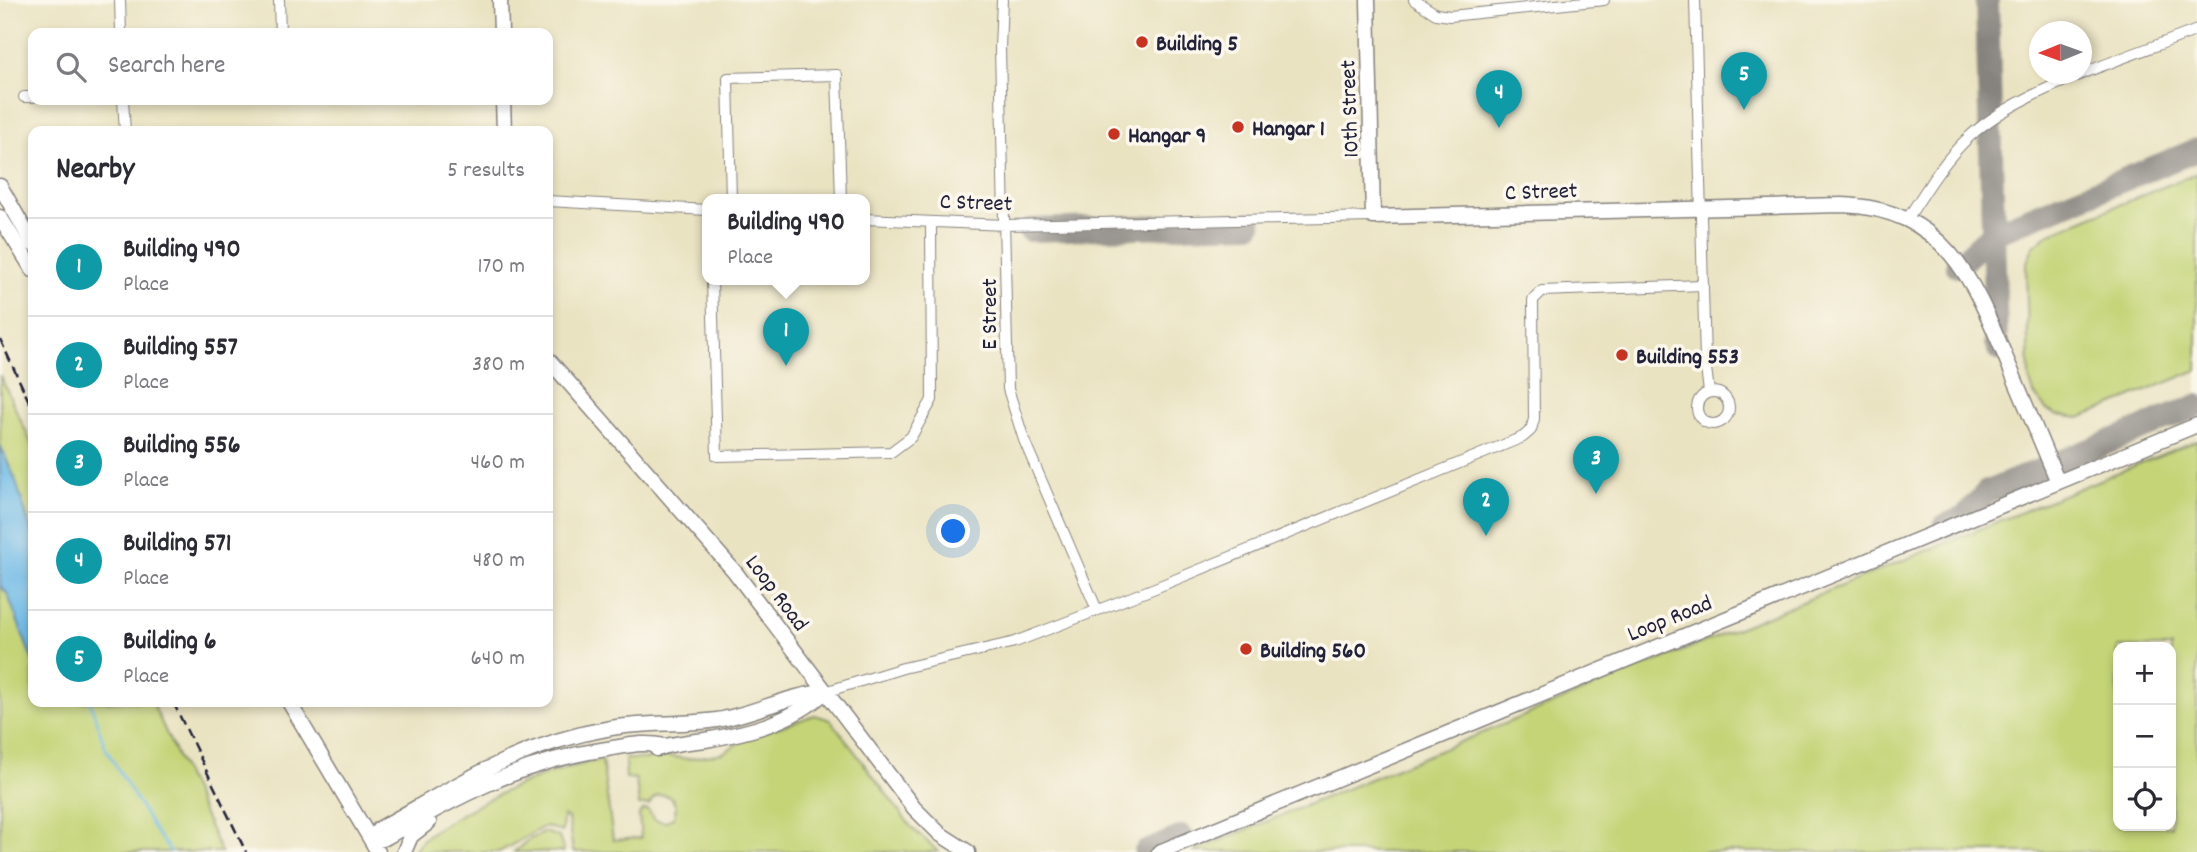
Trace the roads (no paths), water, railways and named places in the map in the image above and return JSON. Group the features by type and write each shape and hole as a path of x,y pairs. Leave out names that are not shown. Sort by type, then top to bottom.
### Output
{"street":[{"path":"120,0 121,28"},
{"path":"279,0 281,28"},
{"path":"500,0 501,28"},
{"name":"E Street","path":"1002,0 1000,48 1007,373 1011,403 1097,610"},
{"name":"10th Street","path":"1368,0 1373,217"},
{"path":"1414,0 1436,14 1450,16 1604,0"},
{"path":"1695,0 1700,209 1709,392"},
{"path":"1908,218 1947,161 1968,137 1990,120 2033,96 2197,30"},
{"path":"731,194 728,78 837,75 841,194"},
{"path":"123,105 125,126"},
{"path":"503,105 504,126"},
{"path":"0,186 28,235"},
{"path":"553,201 702,210"},
{"name":"C Street","path":"870,219 1005,225 1856,206 1908,218 1944,244 1972,282 2058,482"},
{"path":"0,218 28,261"},
{"path":"712,285 717,456 891,453 911,438 932,400 931,222"},
{"path":"375,847 379,829 470,775 538,747 615,727 719,720 764,709 800,694 825,692 903,668 994,649 1097,610 1527,434 1533,425 1535,412 1533,300 1542,291 1703,285"},
{"name":"Loop Road","path":"553,365 720,554 914,808 940,834 968,852"},
{"name":"Loop Road","path":"1159,852 2197,425"},
{"path":"375,847 385,838 474,788 523,768 576,753 617,747 628,751 646,751 718,738 766,725 808,708 825,692"},
{"path":"292,707 375,847"},
{"path":"404,852 416,831 523,768"}],"water":[{"path":"0,445 15,478 28,521 28,649 7,593 0,586"}],"waterway":[{"path":"92,707 106,749 156,833 171,852"}],"railway":[{"path":"0,339 28,399"},
{"path":"175,707 246,852"}],"place":[{"name":"Building 5","path":"1142,42"},
{"name":"Building 6","path":"1744,110"},
{"name":"Hangar 1","path":"1238,127"},
{"name":"Building 571","path":"1499,128"},
{"name":"Hangar 9","path":"1114,134"},
{"name":"Building 553","path":"1622,355"},
{"name":"Building 490","path":"786,366"},
{"name":"Building 556","path":"1596,494"},
{"name":"Building 557","path":"1486,536"},
{"name":"Building 560","path":"1246,649"}]}
